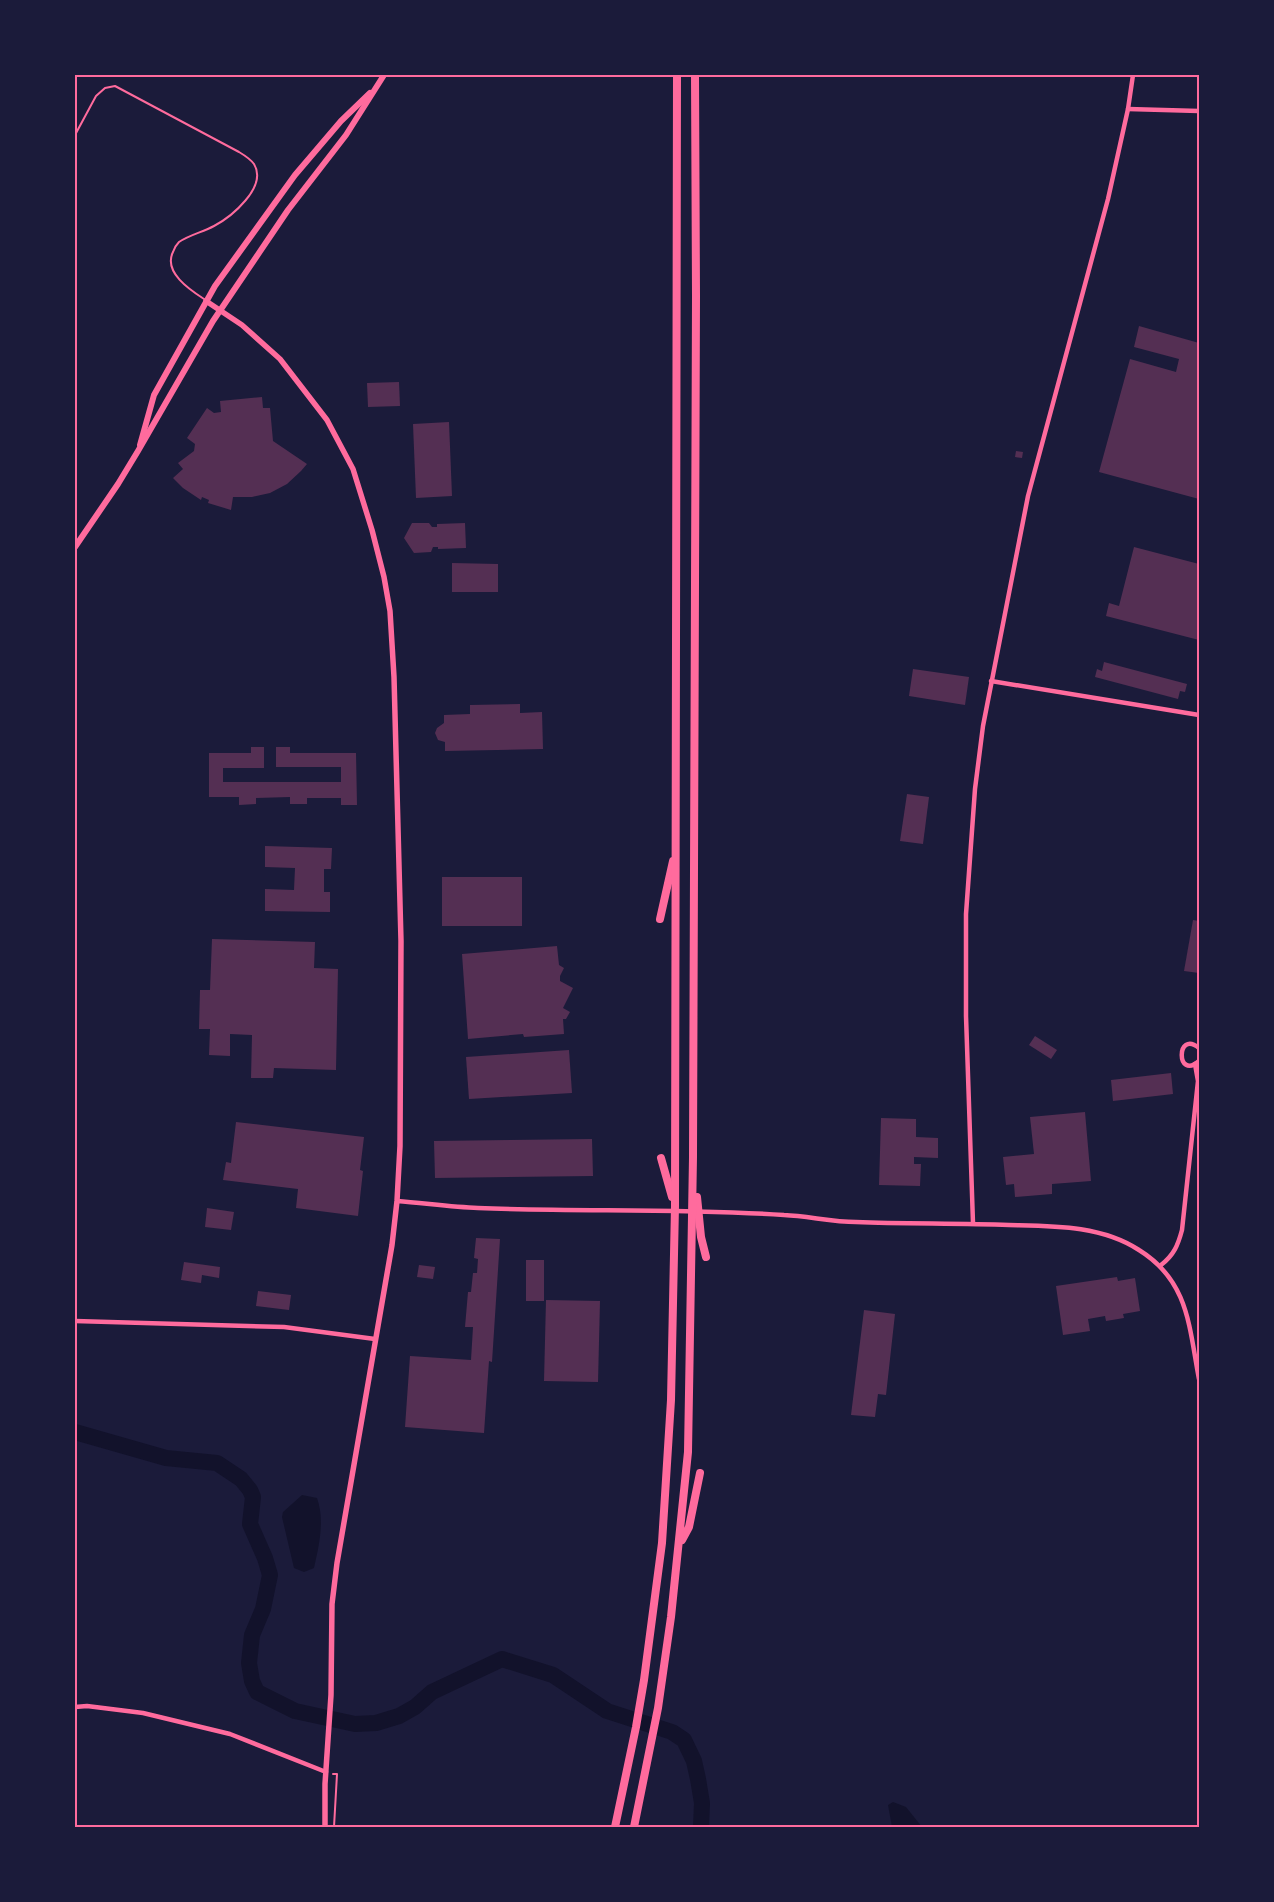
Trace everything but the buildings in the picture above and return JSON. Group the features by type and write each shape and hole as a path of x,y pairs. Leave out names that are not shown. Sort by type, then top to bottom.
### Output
{"highway":[{"path":"615,1827 644,1680 662,1543 671,1400 675,1206 677,75"},
{"path":"634,1827 662,1682 680,1544 688,1452 693,1158 695,75"},
{"path":"660,919 676,845"},
{"path":"660,1158 675,1206"},
{"path":"693,1158 701,1237 706,1258"},
{"path":"680,1544 689,1526 700,1473"}],"main road":[{"path":"75,547 118,484 220,310 288,210 346,135 384,75"},
{"path":"138,451 154,395 206,301 295,175 341,121 378,84"}],"street":[{"path":"973,1223 966,1016 966,914 976,789 991,681 1028,496 1088,274 1128,110 1133,75"},
{"path":"1128,110 1199,111"},
{"path":"206,301 242,325 280,359 327,420 353,469 372,530 384,577 390,611 394,677 400,934 401,1095 397,1201 355,1465 337,1563 332,1604 331,1694 325,1827"},
{"path":"991,681 1199,715"},
{"path":"1161,1265 1172,1256 1177,1248 1182,1230 1198,1080 1197,1063 1185,1063 1181,1057 1181,1051 1188,1045 1195,1045 1199,1048"},
{"path":"397,1201 478,1208 733,1213 785,1215 854,1222 1052,1226 1094,1232 1120,1239 1161,1265 1178,1291 1190,1321 1199,1379"},
{"path":"75,1321 274,1327 375,1339"},
{"path":"75,1707 87,1706 143,1713 230,1734 326,1772"}],"lane":[{"path":"75,135 96,96 105,88 116,86 239,152 254,164 258,177 253,190 238,210 215,226 177,243 171,256 173,270 179,280 206,301"}],"path":[{"path":"334,1827 337,1774"}],"shaded area":[{"path":"302,1495 317,1498 321,1515 319,1542 314,1568 304,1572 294,1568 282,1517 283,1512"},
{"path":"893,1802 906,1807 922,1827 892,1827 888,1805"}],"waterway":[{"path":"75,1432 166,1458 217,1463 241,1479 250,1490 253,1497 250,1524 265,1558 270,1575 263,1609 252,1635 249,1663 252,1681 257,1692 295,1711 355,1724 376,1723 399,1716 415,1707 432,1692 502,1659 553,1675 607,1711 672,1732 684,1740 694,1761 698,1779 702,1803 701,1827"}]}
